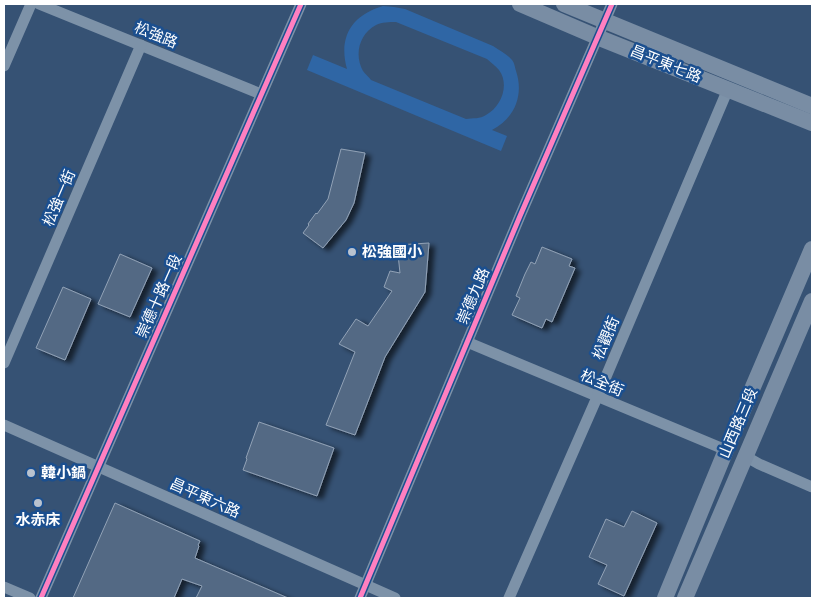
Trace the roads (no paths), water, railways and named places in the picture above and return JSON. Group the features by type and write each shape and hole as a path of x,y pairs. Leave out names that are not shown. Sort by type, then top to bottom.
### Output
{"street":[{"path":"4,66 31,4"},
{"name":"松強路","path":"39,4 261,94"},
{"name":"崇德十路一段","path":"41,598 301,4"},
{"name":"昌平東七路","path":"520,4 597,37 812,123"},
{"name":"昌平東七路","path":"564,4 812,106"},
{"name":"崇德九路","path":"360,598 520,216 612,4"},
{"name":"松強一街","path":"4,363 141,45"},
{"name":"松觀街","path":"510,598 728,89"},
{"name":"山西路三段","path":"665,598 812,249"},
{"name":"山西路三段","path":"685,598 812,301"},
{"name":"松全街","path":"467,342 726,450"},
{"name":"昌平東六路","path":"4,425 395,598"},
{"path":"745,456 812,487"},
{"path":"4,587 30,598"}],"place":[{"name":"松強國小","path":"352,252"},
{"name":"韓小鍋","path":"31,473"},
{"name":"水赤床","path":"38,503"}]}
